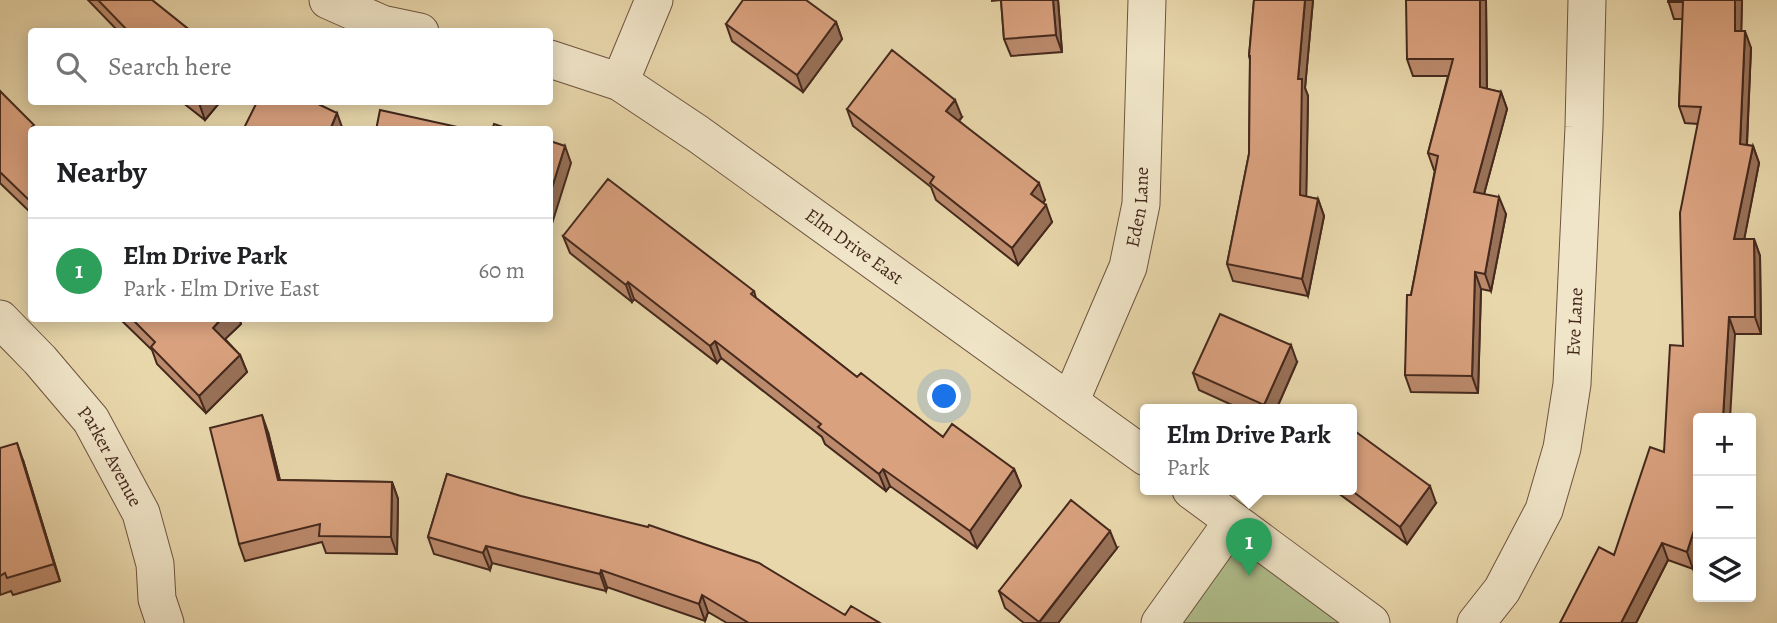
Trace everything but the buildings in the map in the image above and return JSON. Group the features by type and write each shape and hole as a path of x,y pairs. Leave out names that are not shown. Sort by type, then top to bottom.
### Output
{"street":[{"path":"328,0 382,23 403,28"},
{"path":"620,82 654,0"},
{"name":"Eden Lane","path":"1070,402 1128,267 1141,204 1147,0"},
{"name":"Eve Lane","path":"1476,623 1502,590 1544,510 1562,448 1572,384 1587,0"},
{"name":"Elm Drive East","path":"553,60 620,82 698,134 1140,453"},
{"name":"Parker Avenue","path":"0,319 40,360 97,431 141,513 155,564 157,600 165,623"},
{"path":"1198,495 1371,623"},
{"path":"1160,623 1233,521"}],"green space":[{"path":"1234,529 1360,623 1167,623"}],"place":[{"name":"Elm Drive Park","path":"1249,576"}]}
